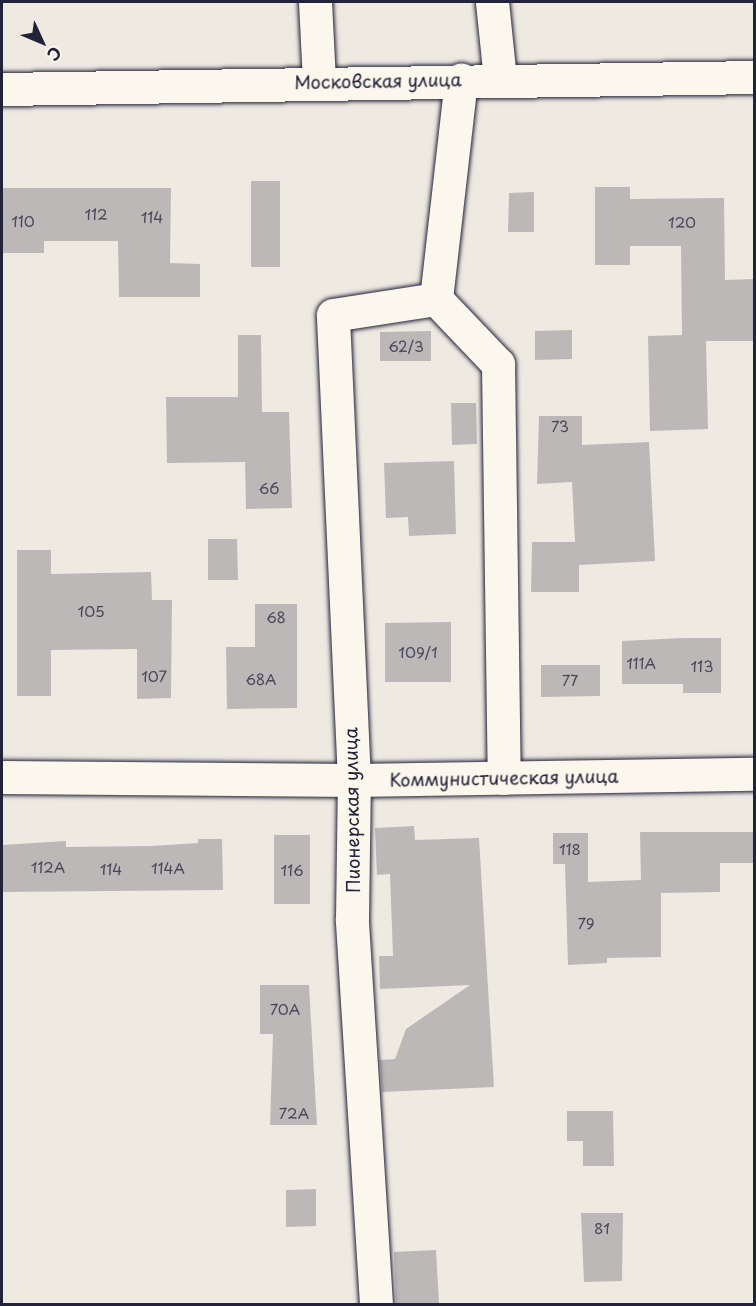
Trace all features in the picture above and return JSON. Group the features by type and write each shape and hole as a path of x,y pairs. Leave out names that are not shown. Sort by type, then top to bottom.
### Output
{"street":[{"path":"315,2 320,81"},
{"path":"492,2 500,79"},
{"name":"Московская улица","path":"2,89 320,81 754,77"},
{"path":"461,80 436,299 498,364 504,778"},
{"name":"Пионерская улица","path":"376,1305 352,919 354,780 333,315 436,299"},
{"name":"Коммунистическая улица","path":"2,777 354,780 754,774"}],"building":[{"path":"251,181 280,181 280,267 251,267"},
{"path":"595,187 630,187 630,199 724,198 725,280 754,279 754,341 706,341 708,429 650,431 648,336 682,335 681,246 630,246 630,265 595,265"},
{"path":"2,188 171,188 170,263 200,264 200,297 119,297 118,241 44,241 44,253 2,253"},
{"path":"534,192 534,232 508,232 509,193"},
{"path":"572,330 572,359 535,360 535,331"},
{"path":"431,331 431,361 380,361 380,332"},
{"path":"238,335 261,335 262,412 289,412 292,508 246,509 245,462 167,463 166,397 238,397"},
{"path":"451,403 476,403 477,444 452,445"},
{"path":"539,416 582,416 582,445 649,442 655,561 579,565 579,592 531,592 532,542 575,542 572,482 537,484"},
{"path":"454,461 456,534 409,536 408,517 386,518 384,463"},
{"path":"208,539 237,539 238,580 208,580"},
{"path":"17,550 51,550 51,574 151,572 152,600 172,600 171,698 137,699 137,649 51,650 51,696 17,696"},
{"path":"255,604 297,604 297,708 227,709 226,647 255,647"},
{"path":"451,622 451,682 385,682 385,623"},
{"path":"721,638 721,693 683,693 683,684 622,684 622,641"},
{"path":"541,665 600,665 600,696 541,697"},
{"path":"414,826 415,840 479,838 494,1087 382,1092 380,1060 395,1059 406,1029 470,985 380,989 379,956 393,956 390,874 377,875 375,828"},
{"path":"640,832 754,832 754,863 720,863 720,892 661,893 661,957 607,958 607,963 568,965 565,864 553,864 553,833 588,833 588,882 641,880"},
{"path":"274,835 310,835 310,904 274,904"},
{"path":"198,839 222,839 223,890 2,892 2,845 66,841 66,847 151,846 198,843"},
{"path":"260,985 309,985 317,1125 270,1125 273,1034 260,1034"},
{"path":"567,1111 613,1111 614,1166 583,1166 583,1141 567,1141"},
{"path":"316,1189 316,1226 286,1227 286,1190"},
{"path":"581,1213 623,1213 622,1281 584,1282"},
{"path":"436,1250 439,1304 396,1305 394,1252"}]}
